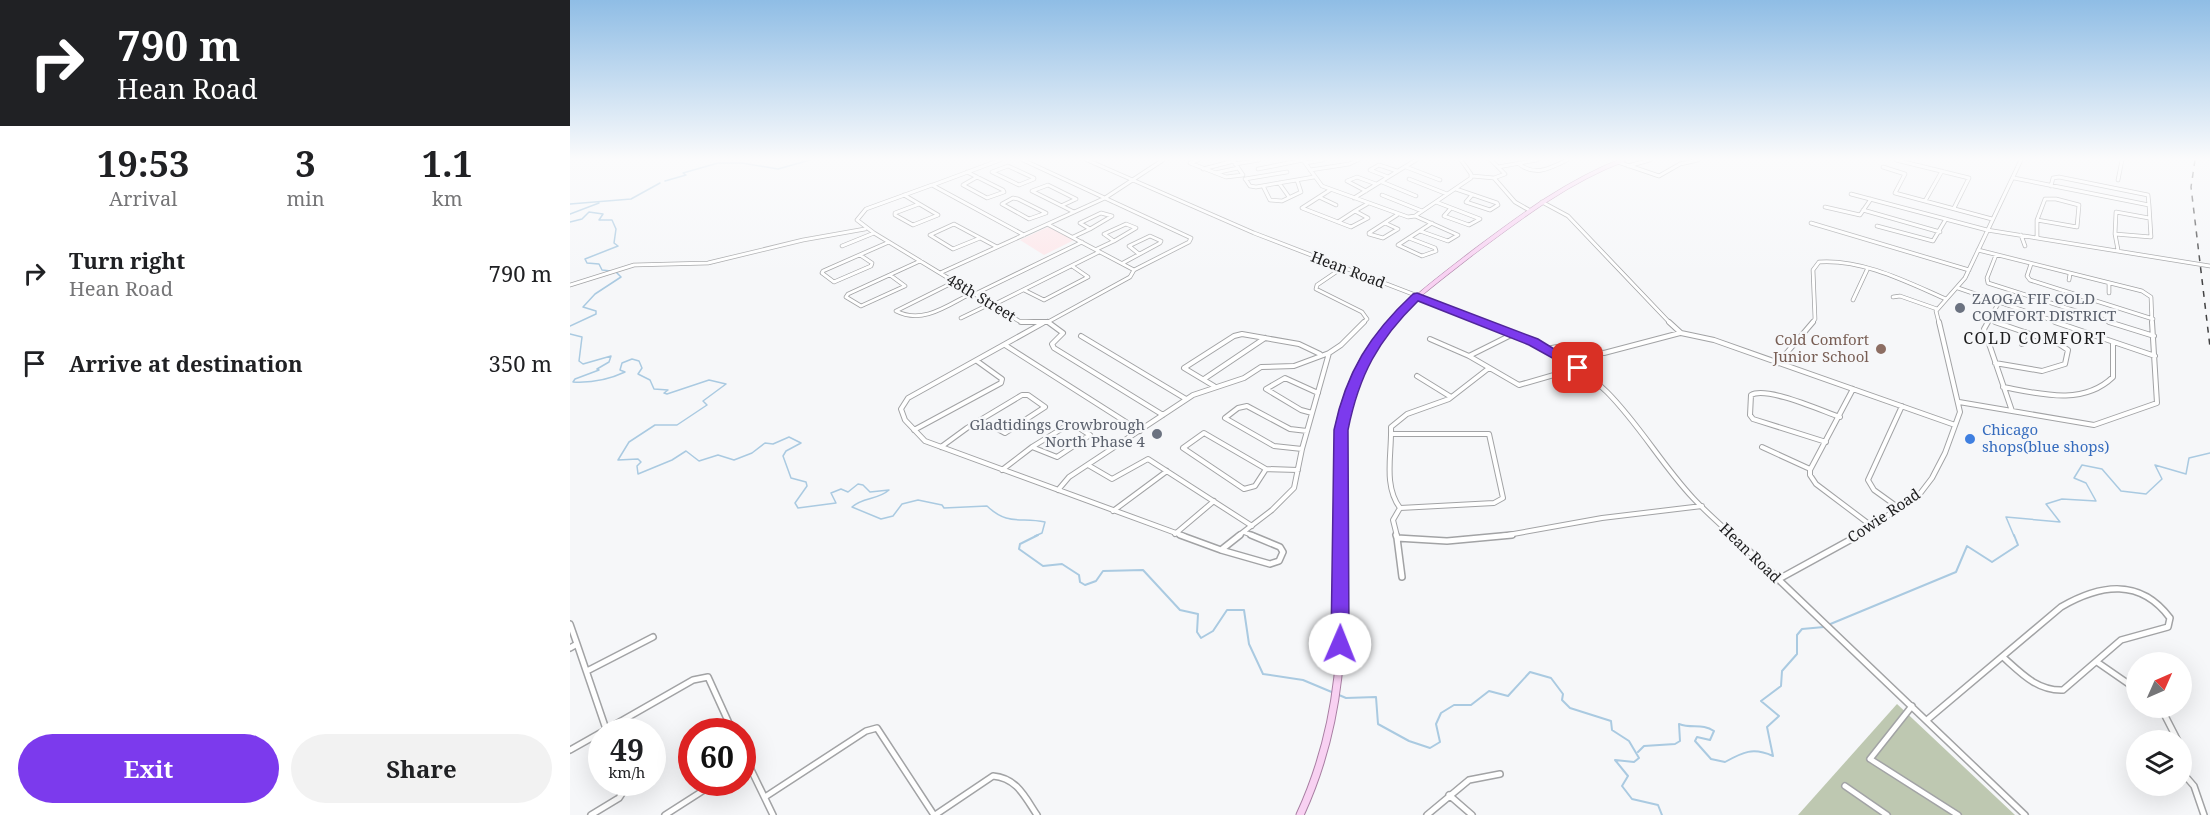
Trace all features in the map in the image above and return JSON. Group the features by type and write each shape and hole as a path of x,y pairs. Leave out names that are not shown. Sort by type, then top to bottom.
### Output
{"main road":[{"path":"1300,815 1318,773 1337,693 1341,624 1339,469 1343,418 1350,390 1372,346 1392,320 1417,297 1547,198"}],"street":[{"path":"897,198 862,212 857,220 874,233 940,273"},
{"path":"909,198 938,215 913,225 894,214 919,204"},
{"path":"956,198 1024,235"},
{"path":"1017,198 1059,219"},
{"path":"1017,198 1002,203 1029,219 1046,213"},
{"path":"1045,198 1075,212"},
{"path":"1062,206 1076,199 1074,198"},
{"name":"48th Street","path":"940,273 1105,198"},
{"path":"1105,198 1191,239 1134,270 1130,277 904,401 901,409 902,415 925,441 1221,550 1270,564 1279,561 1283,552 1280,547 1244,532"},
{"name":"Hean Road","path":"1174,198 1342,268 1514,333 1578,368 1607,392 1702,506 2025,815"},
{"path":"1270,198 1272,201 1289,198"},
{"path":"1316,198 1302,208 1351,227 1368,218 1355,211"},
{"path":"1320,198 1336,205"},
{"path":"1354,198 1397,214 1414,216 1458,235 1448,241 1420,231"},
{"path":"1390,198 1422,211"},
{"path":"1414,216 1441,198"},
{"path":"1469,198 1466,202 1490,210 1498,205 1481,198"},
{"path":"1512,198 1529,210"},
{"path":"1867,198 1987,230 2210,266"},
{"path":"1914,198 1992,219"},
{"path":"1954,208 1959,198"},
{"path":"1893,297 1900,296 1937,309 1958,288 1969,270 2003,198"},
{"path":"2037,220 2077,227 2079,205 2046,198"},
{"path":"2037,237 2037,220 2046,198"},
{"path":"2113,198 2149,205"},
{"path":"2115,234 2151,237 2148,198"},
{"path":"1825,207 1860,215 1871,199"},
{"path":"1436,202 1480,219 1468,225 1444,216 1451,208"},
{"path":"1541,202 1568,216 1681,333"},
{"path":"1337,222 1368,203"},
{"path":"1863,210 1940,232"},
{"path":"1072,237 1090,229 1110,219 1112,216 1103,212 1081,222 1090,229"},
{"path":"2118,251 2115,234 2116,212 2149,218"},
{"path":"1384,223 1398,229 1383,238 1369,234 1369,233 1397,214"},
{"path":"1877,226 1933,242 1946,219"},
{"path":"1409,238 1432,247 1436,251 1424,257 1399,245 1409,238 1432,223"},
{"path":"980,238 953,249 930,235 953,224 998,247"},
{"path":"1048,224 1134,270"},
{"path":"961,318 1071,266 1136,228 1126,224 1104,234 1114,240"},
{"path":"1810,224 1969,270"},
{"path":"570,285 618,270 654,263 712,262 793,242 867,228"},
{"path":"842,246 874,233"},
{"path":"2021,235 2025,246"},
{"path":"1122,263 1160,243 1161,241 1150,236 1129,246 1139,254"},
{"path":"860,255 872,263 871,266 835,282 822,273 823,271 889,242"},
{"path":"954,282 896,311 905,316 921,317 1082,242"},
{"path":"1959,402 2094,425 2154,405 2158,399 2153,319 2149,295 1978,250"},
{"path":"1996,255 1987,278 1988,283 2154,336"},
{"path":"1778,363 1815,319 1812,292 1814,266 1819,262 1830,260 1867,270 1946,299"},
{"path":"890,275 905,286 861,306 846,297 848,294 920,261"},
{"path":"2031,264 2027,276 2030,280 2153,319"},
{"path":"1024,290 1044,300 1088,277 1071,266"},
{"path":"1058,490 1069,477 1186,399 1214,386 1244,378 1261,367 1294,366 1329,353 1341,345 1367,320 1362,312 1316,289 1317,285 1342,268"},
{"path":"1853,300 1867,270"},
{"name":"48th Street","path":"940,273 1019,321 1046,322"},
{"path":"2069,280 2070,274"},
{"path":"2109,283 2109,293"},
{"path":"1958,288 1998,304 2155,356"},
{"path":"1998,304 1984,329 2012,411"},
{"name":"Cowie Road","path":"1777,580 1873,527 1919,495 1927,486 1945,453 1960,412 1937,319 1937,309"},
{"path":"1988,319 2064,346 2069,355 2065,364 2042,371 1995,363"},
{"path":"1046,322 1062,331 1062,335 1052,344 1054,348 1163,415"},
{"path":"2022,344 2025,332"},
{"path":"1469,356 1514,333"},
{"path":"1547,349 1557,347 1604,353 1681,333 1714,340 1955,425"},
{"path":"1214,386 1184,368 1234,336 1242,334 1299,344 1321,355"},
{"path":"1081,336 1186,399"},
{"path":"1203,379 1265,338"},
{"path":"1430,339 1469,356 1520,385 1578,368"},
{"path":"2003,387 2068,397 2102,387 2113,377 2113,343"},
{"path":"1005,345 1140,431"},
{"path":"1221,550 1292,492 1329,353"},
{"path":"914,430 1001,383 1002,379 977,360"},
{"path":"1400,508 1393,499 1390,465 1392,427 1396,419 1451,397 1489,368"},
{"path":"1417,376 1451,397"},
{"path":"1312,413 1301,410 1266,389 1285,378 1318,393"},
{"path":"1853,390 1810,470 1810,475 1816,484 1873,527"},
{"path":"1826,442 1753,419 1749,415 1751,395 1756,392 1770,393 1840,417"},
{"path":"941,447 981,420 1025,394 1045,407 1005,433 981,420"},
{"path":"1302,449 1274,446 1225,418 1238,408 1247,406 1290,429 1307,431"},
{"path":"1899,508 1874,490 1868,480 1902,406"},
{"path":"1002,470 1032,447 1071,423 1090,434 1057,457 1047,455 1032,447"},
{"path":"1266,469 1255,486 1244,489 1183,448 1204,433 1266,469 1298,470"},
{"path":"1392,434 1490,434 1503,498 1494,503 1400,508"},
{"path":"1762,447 1810,470"},
{"path":"1088,465 1110,479 1116,478 1145,459 1252,525"},
{"path":"1113,511 1167,471"},
{"path":"1174,534 1214,501"},
{"path":"1397,537 1443,540 1506,536 1624,515 1702,506"},
{"path":"1400,508 1393,520 1402,577"},
{"path":"1927,720 2061,607 2080,598 2108,590 2125,588 2139,590 2151,598 2167,613 2169,618 2168,627 2121,640 2069,687 2055,691 2035,683 2003,657"},
{"path":"570,624 600,718"},
{"path":"587,671 653,637"},
{"path":"570,648 577,644"},
{"path":"2097,662 2126,682"},
{"path":"627,718 693,680 708,677 727,718"},
{"path":"1912,706 1870,759 1958,815"},
{"path":"765,797 866,731 877,728 935,815 993,776 1013,780 1037,815"},
{"path":"570,750 588,740"},
{"path":"1427,815 1469,780 1500,774"},
{"path":"756,782 773,815"},
{"path":"2192,782 2197,790 2204,815"},
{"path":"1845,786 1887,815"},
{"path":"1449,795 1472,815"},
{"path":"591,815 622,796"},
{"path":"665,815 695,796"}],"shaded area":[{"path":"1048,227 1074,240 1044,255 1020,240"}],"green space":[{"path":"1897,704 2015,815 1798,815"}],"waterway":[{"path":"570,204 633,198"},
{"path":"570,214 599,203"},
{"path":"570,222 582,219 589,212 603,214 599,220 612,220 616,229 614,243 618,246 585,259 587,263 599,264 602,270 611,271"},
{"path":"570,326 596,314 596,311 583,307 595,294 621,277 616,272"},
{"path":"570,334 582,337 579,361 583,364 611,356 609,362 597,369 599,370 575,379 573,382 586,382 619,375 625,372 620,370 622,363 632,359 639,361 642,368 638,374 650,380 654,389 668,390 664,393 667,394 709,380 726,384 703,401 707,405 677,425 655,425 629,442 618,460 638,459 641,462 637,466 638,474 672,460 686,451 699,461 718,455 734,460 752,453 765,443 773,444 789,437 801,443 786,451 783,456 791,478 806,482 807,486 795,503 798,508 836,503 831,493 841,489 848,492 858,484 863,485 870,492 889,490 852,507 881,519 893,516 902,504 918,500 942,505 944,508 987,506 1008,519 1045,522 1042,533 1035,536"},
{"path":"2014,536 2006,517 2060,522 2046,504 2062,499 2096,501 2086,483 2074,478 2082,465 2102,469 2121,491 2146,494 2162,479 2155,465 2186,474 2189,458 2210,453"},
{"path":"1038,535 1020,544 1019,549 1043,566 1062,564 1079,575 1080,582 1085,585 1096,581 1103,571 1143,570 1180,610 1198,614 1197,632 1201,638 1213,631 1227,610 1244,610 1249,644 1263,674 1303,680 1334,693"},
{"path":"1828,625 1956,572 1967,546 1992,562 2018,545 2014,535"},
{"path":"1638,752 1644,746 1675,744 1680,741 1679,724 1705,727 1714,731 1710,740 1697,737 1695,741 1711,759 1725,762 1743,753 1754,751 1773,756 1767,727 1779,716 1761,701 1781,686 1782,671 1797,654 1797,635 1802,629 1824,627"},
{"path":"1339,695 1346,698 1376,697 1378,724 1409,741 1430,748 1440,742 1436,724 1441,713 1454,705 1471,705 1489,691 1508,696 1530,672 1551,678 1563,694 1562,700 1570,708 1611,721 1612,730 1629,741 1639,758 1634,762 1615,760 1628,776 1622,786 1632,799 1658,805 1662,815"}],"railway":[{"path":"2192,198 2210,347"}],"place":[{"name":"ZAOGA FIF COLD COMFORT DISTRICT","path":"1960,308"},
{"name":"Cold Comfort Junior School","path":"1881,349"},
{"name":"Gladtidings Crowbrough North Phase 4","path":"1157,434"},
{"name":"Chicago shops(blue shops)","path":"1970,439"}],"district":[{"name":"COLD COMFORT","path":"2035,338"}],"route":[{"path":"1340,644 1339,469 1341,430 1346,403 1358,371 1372,346 1392,320 1417,297 1534,342 1578,368"}]}
